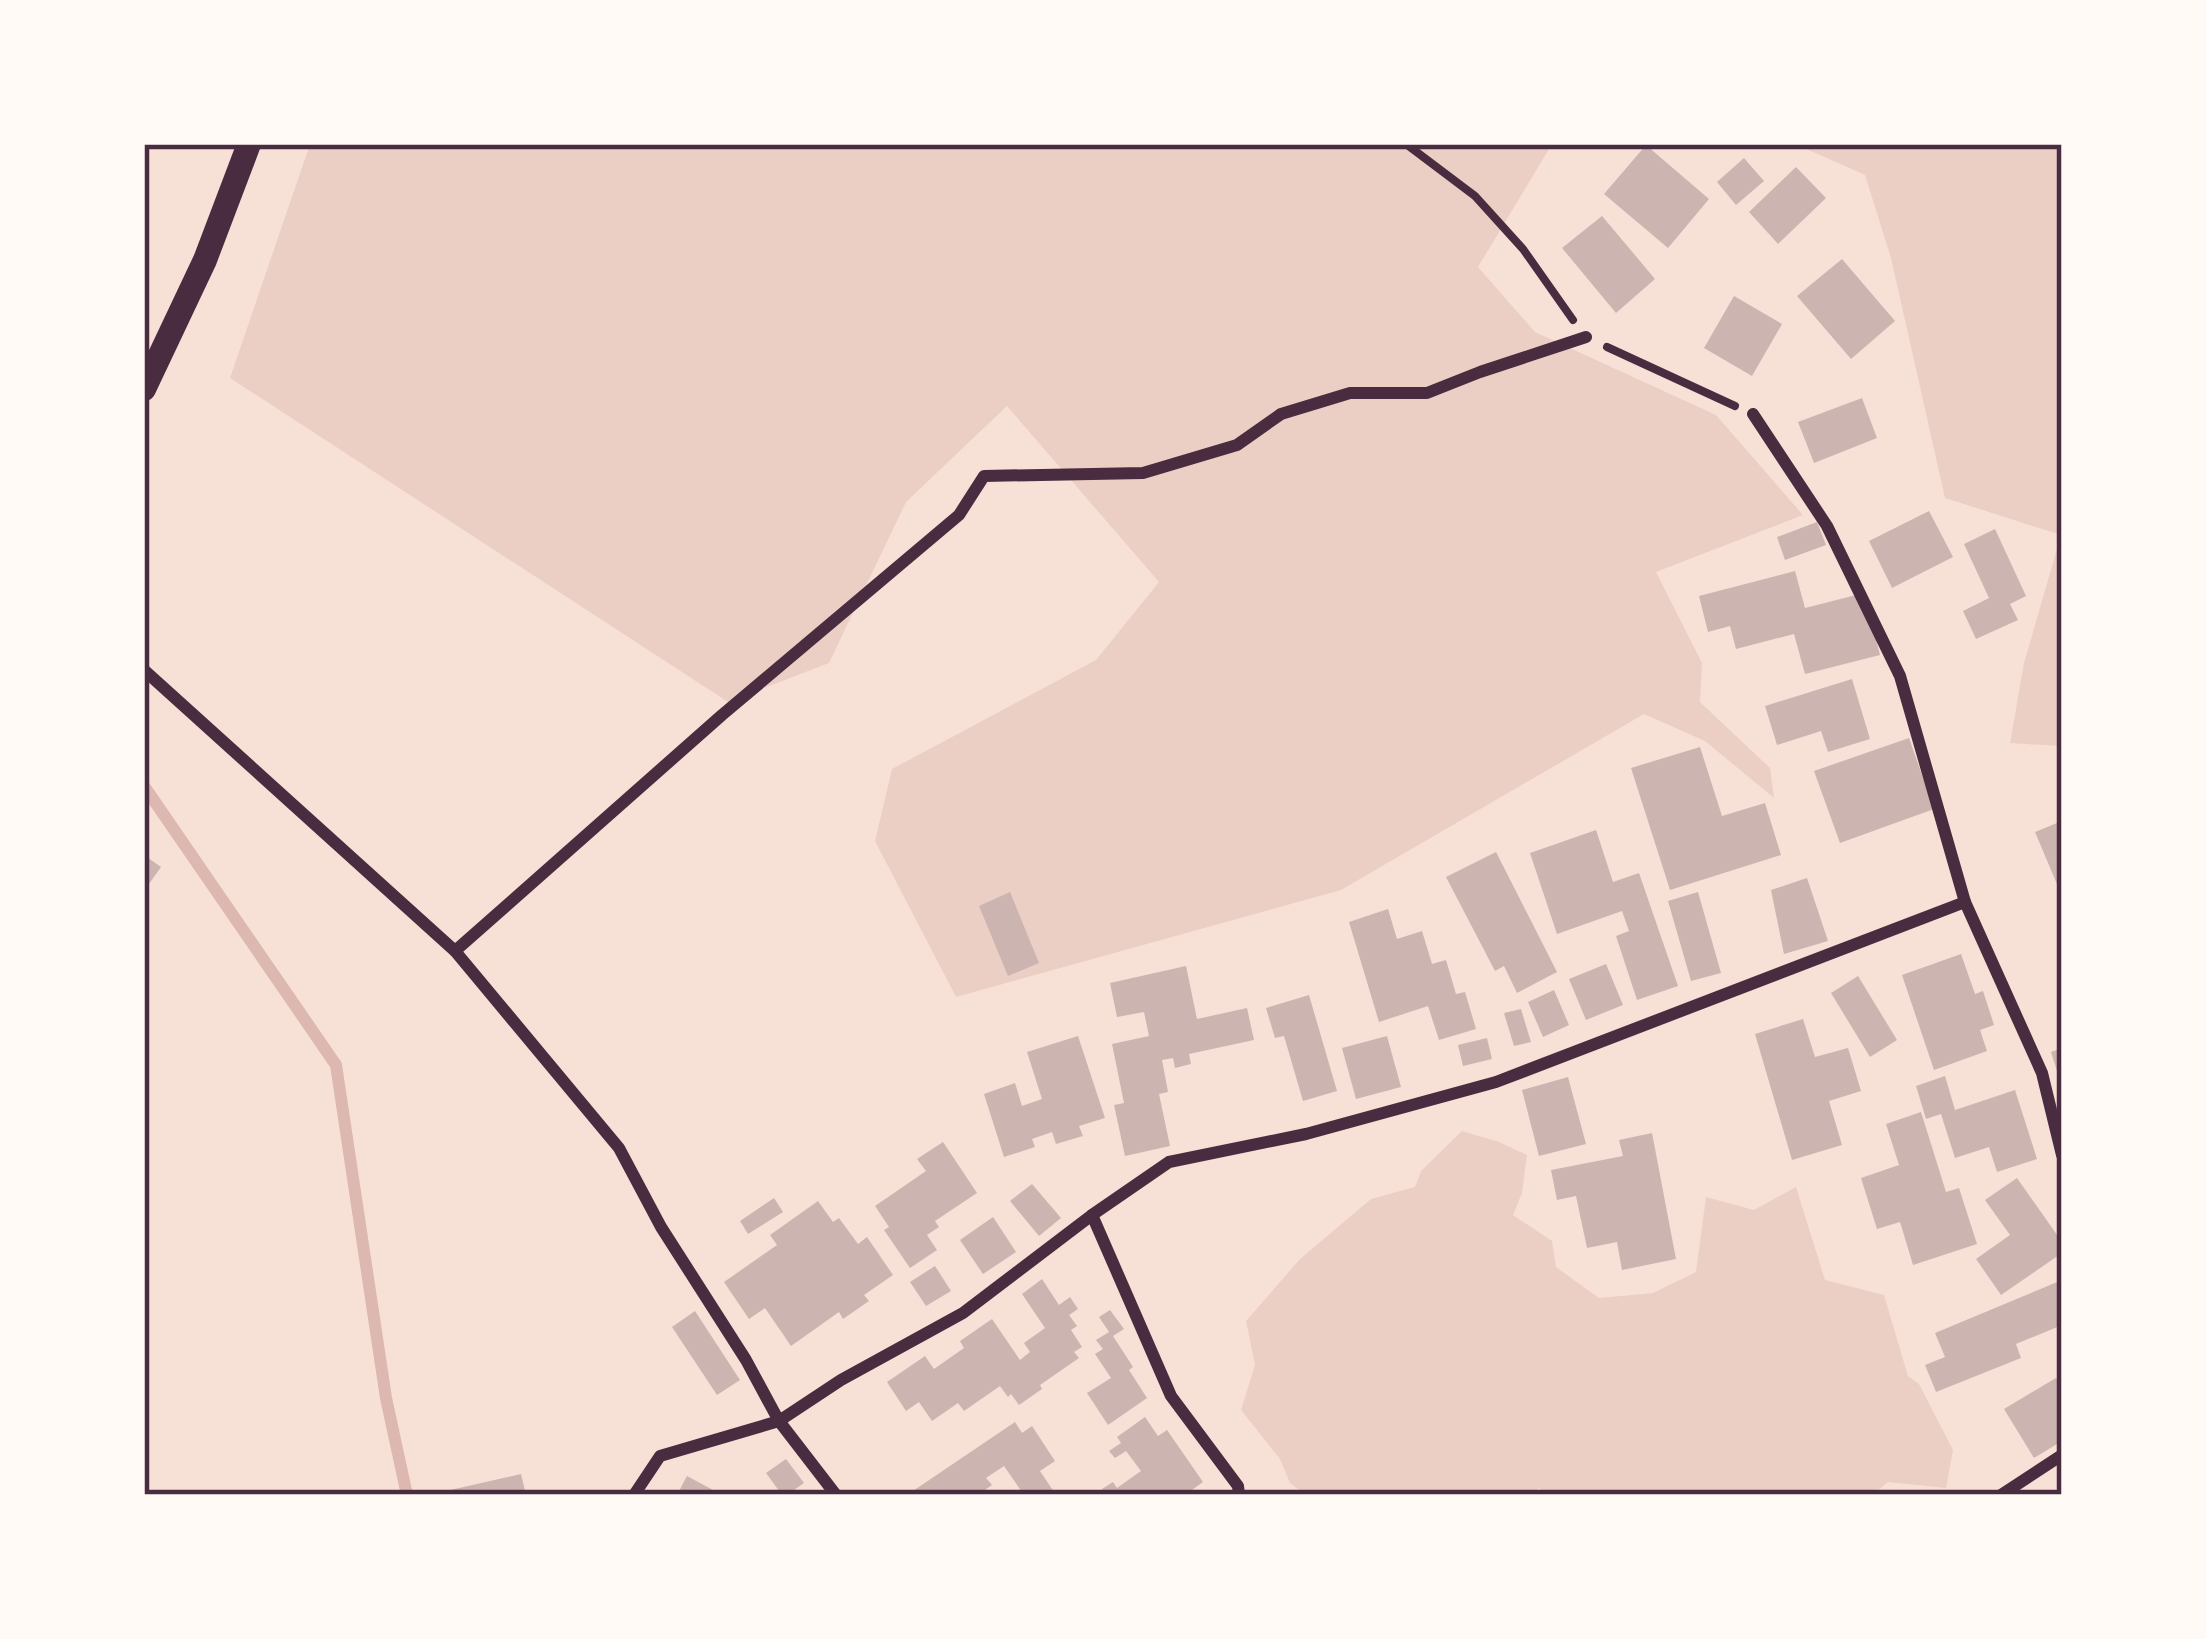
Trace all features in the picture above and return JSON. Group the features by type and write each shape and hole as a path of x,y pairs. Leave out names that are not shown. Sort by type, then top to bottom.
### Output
{"main road":[{"path":"144,389 205,260 249,144"}],"street":[{"path":"455,951 958,515 984,476 1143,473 1237,445 1281,414 1350,393 1427,393 1586,338"},
{"path":"1754,414 1828,526 1900,676 1965,902 2042,1073 2062,1155"},
{"path":"144,670 455,951 619,1148 661,1227 779,1421 836,1495"},
{"path":"634,1495 660,1456 779,1421 841,1380 963,1313 1169,1162 1306,1134 1496,1082 1965,902"},
{"path":"1092,1215 1171,1396 1238,1486 1239,1495"},
{"path":"2001,1495 2062,1455"}],"path":[{"path":"1406,144 1475,196 1522,249 1586,338 1754,414"}],"shaded area":[{"path":"310,144 1552,144 1478,267 1535,332 1716,415 1803,515 1656,572 1702,663 1700,702 1770,768 1774,798 1705,741 1644,714 1341,890 956,997 875,841 892,769 1096,660 1159,582 1007,406 906,502 829,663 728,702 230,378"},
{"path":"1795,144 2062,144 2062,746 2010,743 2024,663 2061,535 1945,498 1891,258 1865,175"},
{"path":"1462,1131 1527,1155 1522,1193 1513,1215 1552,1241 1556,1267 1599,1298 1653,1293 1696,1272 1706,1197 1754,1210 1796,1187 1825,1280 1884,1295 1908,1376 1919,1384 1953,1450 1946,1488 1888,1482 1872,1495 1543,1495 1540,1488 1528,1495 1306,1495 1290,1483 1280,1459 1241,1410 1255,1365 1246,1321 1300,1259 1371,1199 1415,1187 1421,1171"}],"building":[{"path":"1646,145 1709,199 1668,248 1604,194"},
{"path":"1744,158 1764,181 1736,205 1717,182"},
{"path":"1796,167 1826,198 1778,244 1749,212"},
{"path":"1602,216 1655,279 1616,313 1562,248"},
{"path":"1842,259 1895,321 1851,359 1797,296"},
{"path":"1734,296 1782,324 1752,376 1704,348"},
{"path":"1862,398 1877,438 1814,463 1798,422"},
{"path":"1929,511 1953,557 1892,588 1869,541"},
{"path":"1817,522 1826,545 1785,560 1777,537"},
{"path":"1995,529 2026,596 2010,604 2018,620 1976,639 1963,611 1989,598 1964,544"},
{"path":"1795,571 1805,608 1864,593 1880,655 1805,674 1794,634 1736,649 1730,626 1708,632 1699,596"},
{"path":"1852,679 1870,739 1828,752 1821,731 1777,745 1765,706"},
{"path":"1909,738 1934,809 1840,843 1814,771"},
{"path":"1700,747 1722,816 1765,803 1781,855 1670,890 1631,768"},
{"path":"2062,821 2062,896 2035,832"},
{"path":"1596,830 1613,882 1639,873 1678,986 1637,1000 1616,936 1629,931 1622,911 1557,934 1530,853"},
{"path":"1496,852 1557,972 1517,993 1504,966 1495,971 1446,877"},
{"path":"144,855 161,867 144,891"},
{"path":"1807,878 1828,941 1784,954 1771,890"},
{"path":"1010,892 1039,963 1008,976 979,906"},
{"path":"1698,892 1721,973 1691,981 1668,901"},
{"path":"1388,909 1397,939 1422,931 1432,964 1446,960 1456,994 1465,992 1476,1029 1439,1040 1428,1006 1379,1022 1349,922"},
{"path":"1961,954 1975,994 1983,991 1994,1025 1980,1030 1987,1051 1934,1070 1902,975"},
{"path":"1606,964 1623,1005 1586,1020 1569,979"},
{"path":"1186,966 1197,1019 1247,1008 1254,1040 1189,1054 1191,1064 1175,1068 1173,1058 1162,1060 1168,1092 1159,1094 1170,1146 1125,1156 1114,1105 1124,1103 1112,1044 1149,1036 1144,1012 1117,1017 1110,983"},
{"path":"1858,976 1897,1040 1870,1057 1831,993"},
{"path":"1554,990 1569,1025 1543,1037 1528,1002"},
{"path":"1309,995 1337,1091 1303,1101 1284,1036 1275,1038 1266,1008"},
{"path":"1521,1009 1531,1042 1514,1046 1504,1013"},
{"path":"1803,1019 1815,1057 1848,1048 1861,1091 1829,1101 1842,1145 1792,1160 1755,1034"},
{"path":"1078,1036 1105,1118 1079,1126 1083,1136 1056,1144 1052,1132 1032,1139 1035,1147 1004,1157 984,1094 1015,1083 1022,1106 1042,1099 1027,1052"},
{"path":"1387,1036 1401,1087 1356,1099 1342,1048"},
{"path":"1487,1038 1492,1059 1463,1066 1458,1045"},
{"path":"2062,1048 2062,1084 2061,1084 2051,1052"},
{"path":"1945,1076 1955,1110 2015,1090 2037,1159 1997,1172 1989,1147 1955,1158 1941,1114 1926,1119 1916,1086"},
{"path":"1568,1077 1586,1144 1539,1156 1522,1090"},
{"path":"1921,1112 1946,1192 1959,1188 1977,1244 1913,1265 1900,1222 1877,1229 1861,1178 1899,1165 1886,1124"},
{"path":"1652,1133 1676,1259 1622,1270 1617,1242 1587,1248 1576,1196 1557,1200 1551,1170 1623,1156 1619,1140"},
{"path":"943,1142 977,1193 935,1221 939,1227 927,1235 937,1250 910,1268 884,1230 889,1227 875,1206 926,1171 917,1159"},
{"path":"2017,1178 2062,1242 2062,1253 2001,1295 1976,1259 2010,1235 1985,1200"},
{"path":"1032,1184 1061,1218 1039,1236 1010,1201"},
{"path":"774,1198 783,1212 748,1234 740,1221"},
{"path":"818,1201 833,1222 839,1218 858,1244 867,1237 893,1275 864,1295 869,1301 843,1319 839,1312 791,1346 765,1308 749,1319 724,1282 777,1245 770,1235"},
{"path":"993,1217 1016,1252 983,1274 960,1240"},
{"path":"935,1266 951,1291 926,1306 910,1282"},
{"path":"1042,1279 1059,1305 1070,1297 1078,1309 1069,1315 1077,1326 1071,1330 1082,1347 1074,1352 1079,1358 1019,1405 1000,1386 964,1411 958,1403 932,1421 919,1402 906,1411 887,1382 925,1356 934,1369 964,1348 960,1341 992,1319 1020,1360 1030,1352 1024,1343 1045,1328 1022,1294"},
{"path":"2062,1280 2062,1325 2016,1344 2021,1358 1936,1392 1925,1365 1945,1357 1935,1333"},
{"path":"1110,1310 1124,1329 1113,1336 1147,1398 1108,1425 1087,1393 1111,1378 1095,1354 1103,1349 1096,1340 1109,1332 1099,1317"},
{"path":"695,1311 740,1380 717,1395 672,1327"},
{"path":"2056,1378 2062,1387 2062,1441 2034,1458 2004,1409"},
{"path":"1145,1417 1158,1436 1167,1430 1203,1482 1185,1495 1106,1495 1102,1489 1113,1482 1117,1488 1141,1471 1126,1451 1115,1458 1109,1451 1121,1443 1117,1437"},
{"path":"1015,1422 1022,1433 1032,1426 1055,1461 1040,1471 1056,1495 1024,1495 1004,1466 986,1478 992,1485 978,1495 907,1495"},
{"path":"786,1459 804,1483 782,1495 766,1473"},
{"path":"521,1474 526,1495 437,1493"},
{"path":"687,1476 715,1491 712,1495 677,1495"}],"waterway":[{"path":"144,786 336,1065 386,1398 407,1495"}]}
